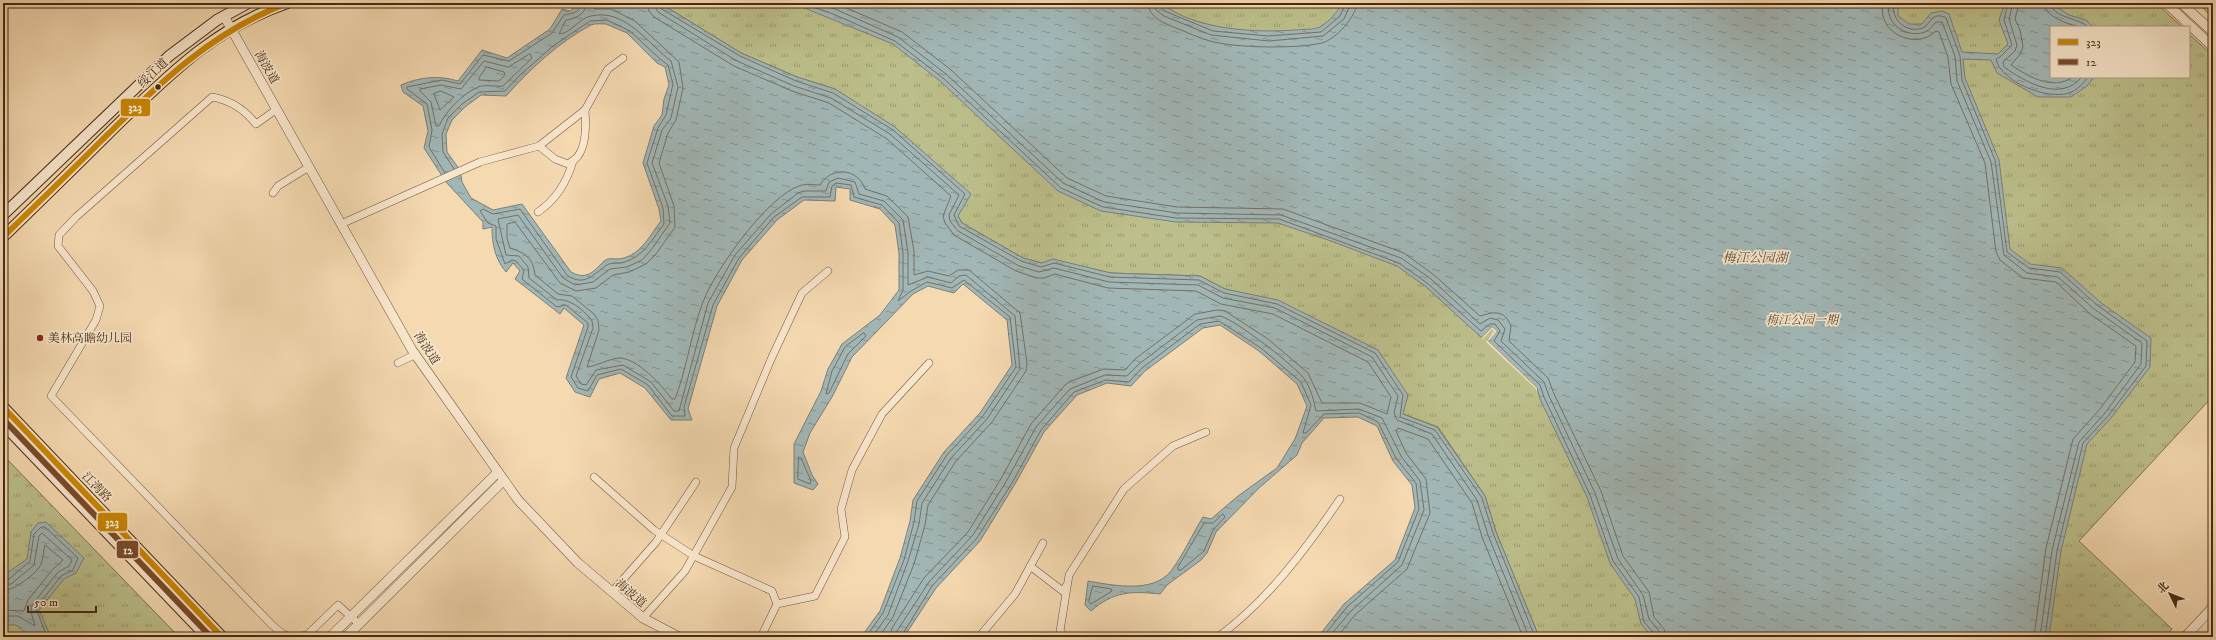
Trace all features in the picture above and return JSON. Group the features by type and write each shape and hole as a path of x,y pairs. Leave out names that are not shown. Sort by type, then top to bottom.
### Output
{"main road":[{"name":"绥江道","path":"3,215 164,60 196,34 248,3"},
{"name":"绥江道","path":"3,237 178,66 231,28 252,17 287,3"},
{"name":"江湾路","path":"3,407 222,637"},
{"name":"江湾路","path":"3,424 207,637"}],"street":[{"path":"2166,3 2213,47"},
{"path":"2181,3 2213,32"},
{"name":"海波道","path":"224,16 416,354 518,500 578,563 612,592 643,618 679,637"},
{"path":"341,224 469,167 539,146 585,110 608,69 623,58"},
{"path":"277,109 256,124 248,114 223,99 212,98 76,217 59,235 58,246 93,291 100,306 96,320 51,396 272,625 283,634 290,637"},
{"path":"539,146 555,159 568,164 573,161 579,156 584,136 585,110"},
{"path":"538,212 547,205 567,180 573,161"},
{"path":"273,193 278,186 309,167"},
{"path":"643,618 685,571 732,487 734,448 772,357 802,293 828,271"},
{"path":"398,364 416,354"},
{"path":"777,604 815,596 845,537 841,509 852,470 882,414 929,363"},
{"path":"1030,566 1064,592 1070,575 1124,489 1172,446 1206,432"},
{"path":"330,637 501,476"},
{"path":"346,637 501,476"},
{"path":"594,477 662,535 694,556 772,591 777,604 761,637"},
{"path":"612,592 662,535 696,482"},
{"path":"1218,637 1264,596 1312,540 1340,499"},
{"path":"979,637 1015,594 1043,543"},
{"path":"1065,637 1060,631 1070,575"},
{"path":"299,637 307,635 338,605 359,624"},
{"path":"2185,637 2213,607"}],"green space":[{"name":"梅江公园湖","path":"660,3 2156,3 2181,26 2050,26 2050,78 2190,78 2190,35 2213,56 2213,396 2079,541 2172,629 2165,637 1539,637 1496,532 1485,496 1438,427 1403,414 1242,293 1225,289 1200,276 1111,273 1042,263 1023,258 962,223 958,216 835,89 797,77 741,53"},
{"path":"2198,3 2213,3 2213,18"},
{"path":"3,455 179,637 3,637"}],"water":[{"path":"580,3 660,3 741,53 797,77 835,89 895,127 971,194 958,216 962,223 1023,258 1042,263 1053,259 1111,273 1200,276 1225,289 1278,300 1378,350 1408,395 1403,414 1437,427 1485,496 1496,532 1539,637 1318,637 1344,604 1395,560 1415,508 1412,485 1393,461 1377,426 1358,417 1324,418 1302,443 1297,455 1259,488 1216,532 1207,553 1201,560 1167,585 1160,594 1123,594 1107,599 1091,611 1085,605 1088,581 1120,586 1132,586 1154,583 1163,578 1175,565 1203,517 1211,519 1238,496 1277,468 1295,439 1307,406 1297,384 1259,351 1220,325 1203,328 1145,371 1131,386 1107,383 1077,395 1044,432 1015,484 980,541 936,588 904,637 861,637 880,611 900,558 910,521 913,500 944,452 980,413 1012,365 1007,320 963,284 954,293 928,286 913,294 852,357 832,397 810,433 803,452 812,475 818,484 813,490 794,483 794,444 821,391 828,369 842,344 880,315 899,290 899,253 895,225 880,209 850,200 850,189 836,187 835,201 804,200 777,220 742,260 717,306 688,409 692,420 671,420 645,388 620,373 599,379 590,397 575,392 566,378 584,325 564,308 560,314 515,279 520,271 513,263 506,272 502,267 495,251 492,227 483,229 483,222 446,182 424,148 428,131 423,106 403,92 401,85 415,80 429,78 443,78 458,81 482,50 507,58 550,29 562,9 570,11","holes":["606,24 627,33 657,63 665,67 669,85 664,99 662,115 654,126 643,163 659,209 661,221 641,248 630,256 622,259 608,259 590,274 578,275 571,272 522,204 493,210 471,198 462,182 460,170 447,152 446,134 452,120 465,107 481,95 506,96 525,76 556,48 591,25"]},
{"name":"梅江公园湖","path":"792,3 1161,3 1175,12 1208,24 1244,30 1280,31 1318,28 1330,19 1342,3 1898,3 1898,16 1909,24 1922,24 1931,13 1942,11 1949,14 1962,52 1998,54 2008,44 1999,20 2005,3 2051,3 2069,15 2086,20 2092,26 2050,26 2050,78 2093,78 2087,86 2071,97 2038,97 1997,73 1991,60 1963,59 1965,78 1999,160 2010,249 2030,264 2062,268 2100,302 2151,338 2150,367 2111,418 2087,444 2061,551 2049,637 1652,637 1641,624 1635,599 1610,563 1587,497 1540,399 1537,388 1487,340 1497,331 1492,327 1482,338 1425,286 1397,266 1278,223 1176,222 1101,211 1058,191 940,81 893,44"},
{"path":"46,522 84,558 76,573 64,579 39,610 51,637 30,637 16,625 3,625 3,576 27,559 31,532 38,523"}],"pier":[{"path":"1492,327 1497,331 1488,341 1537,388 1537,393 1536,389 1486,342 1494,331 1492,329 1483,339 1481,339"}],"transit line":[{"name":"323","path":"3,237 164,81 208,46 233,30 287,3"},
{"name":"323","path":"3,407 222,637"},
{"name":"12","path":"3,419 211,637"}],"place":[{"name":"美林高瞻幼儿园","path":"40,338"}],"park label":[{"name":"梅江公园一期","path":"1802,320"}]}
